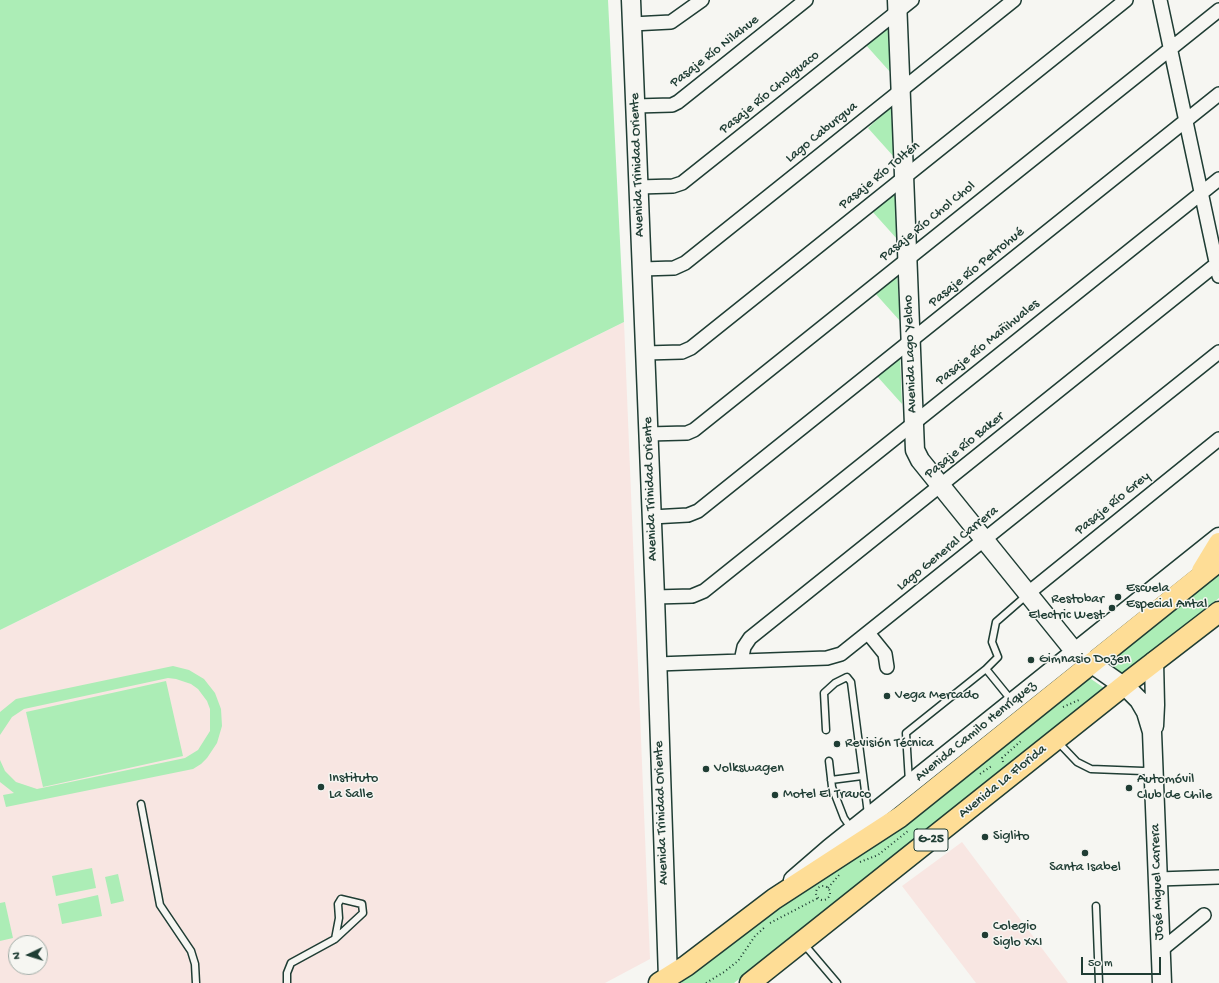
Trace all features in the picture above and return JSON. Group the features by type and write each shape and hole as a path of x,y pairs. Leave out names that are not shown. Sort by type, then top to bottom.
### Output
{"main road":[{"path":"1198,578 1219,543"},
{"name":"Avenida Camilo Henríquez","path":"666,982 774,899 900,817 1083,657 1198,578 1219,561"},
{"name":"Avenida La Florida","path":"761,977 803,942 1061,745 1123,686 1219,612"}],"street":[{"name":"Avenida Trinidad Oriente","path":"631,0 655,597 666,982"},
{"path":"632,24 671,22 702,0"},
{"name":"Pasaje Río Nilahue","path":"635,106 672,105 678,102 806,0"},
{"name":"Pasaje Río Cholguaco","path":"639,187 673,186 682,183 898,6 912,0"},
{"name":"Lago Caburgua","path":"642,270 674,268 685,263 1014,0"},
{"name":"Pasaje Río Toltén","path":"645,353 682,352 691,348 1126,0"},
{"path":"1160,0 1218,268"},
{"name":"Avenida Lago Yelcho","path":"898,6 916,453 1027,594 1083,657"},
{"name":"Pasaje Río Chol Chol","path":"648,434 686,433 694,430 1219,10"},
{"name":"Pasaje Río Petrohué","path":"652,517 688,515 698,511 1219,94"},
{"name":"Pasaje Río Mañihuales","path":"655,597 692,596 704,591 1219,179"},
{"name":"Pasaje Río Baker","path":"741,661 742,651 750,638 1218,268"},
{"name":"Lago General Carrera","path":"657,664 832,658 845,652 1219,352"},
{"name":"Pasaje Río Grey","path":"1027,594 1219,439"},
{"name":"Avenida Camilo Henríquez","path":"774,899 807,866 1013,702 1083,657 1219,537"},
{"path":"868,633 886,656 887,667"},
{"name":"José Miguel Carrera","path":"1083,657 1135,696 1143,706 1149,718 1152,732 1154,769 1162,983"},
{"name":"José Miguel Carrera","path":"1152,732 1155,714 1154,661"},
{"path":"1158,879 1219,877"},
{"path":"1161,950 1204,915"}],"lane":[{"path":"909,786 906,733 986,669 998,657 992,642 996,622 1027,594"},
{"path":"986,669 1013,702"},
{"path":"826,730 824,693 835,683 847,677 852,682 868,817"},
{"path":"1061,745 1077,762 1092,768 1142,771 1154,769"},
{"path":"829,761 831,780 844,818 852,830"},
{"path":"831,780 862,776"},
{"path":"141,804 160,905 191,951 195,964 196,983"},
{"path":"287,983 287,973 291,963 335,939 363,913 362,904 341,899 339,901 339,918 335,939"},
{"path":"1096,906 1099,983"},
{"path":"803,942 837,983"}],"path":[{"path":"998,756 1003,760 1001,765"},
{"path":"992,760 993,765 997,767"},
{"path":"706,983 735,964 755,936 766,926 788,912 818,898 822,900 828,898 830,894 828,888 823,886 819,888 817,893 818,898"}],"shaded area":[{"name":"Instituto La Salle","path":"624,322 650,959 605,983 0,983 0,630"},
{"name":"Colegio Siglo XXI","path":"962,842 1068,983 976,983 902,886"}],"green space":[{"path":"0,0 608,0 624,322 0,630"},
{"path":"888,23 891,73 865,44"},
{"path":"891,107 894,157 868,128"},
{"path":"895,189 897,239 871,210"},
{"path":"897,271 900,321 874,292"},
{"path":"900,354 902,404 876,375"},
{"path":"1219,567 1219,598 1122,675 1103,660"},
{"path":"173,666 189,670 204,679 215,693 221,709 222,726 217,743 201,764 193,769 6,807 3,795 14,793 0,782 0,760 5,771 16,782 37,789 185,758 198,750 210,731 210,709 207,701 198,689 191,684 168,678 24,709 12,717 0,735 0,712 16,699"},
{"path":"1084,674 1104,688 822,916 734,983 682,983 681,981"},
{"path":"166,681 183,756 43,787 26,712"},
{"path":"92,868 96,888 56,896 52,876"},
{"path":"118,874 124,901 111,904 105,877"},
{"path":"98,895 102,916 62,924 58,904"},
{"path":"5,902 12,935 8,935 8,939 0,941 0,903"}],"place":[{"name":"Escuela Especial Antal","path":"1118,597"},
{"name":"Restobar Electric West","path":"1112,608"},
{"name":"Gimnasio Dozen","path":"1031,660"},
{"name":"Vega Mercado","path":"887,696"},
{"name":"Revisión Técnica","path":"837,744"},
{"name":"Volkswagen","path":"706,769"},
{"name":"Instituto La Salle","path":"321,787"},
{"name":"Automóvil Club de Chile","path":"1129,788"},
{"name":"Motel El Trauco","path":"775,795"},
{"name":"Siglito","path":"985,837"},
{"name":"Santa Isabel","path":"1085,853"},
{"name":"Colegio Siglo XXI","path":"985,935"}]}
